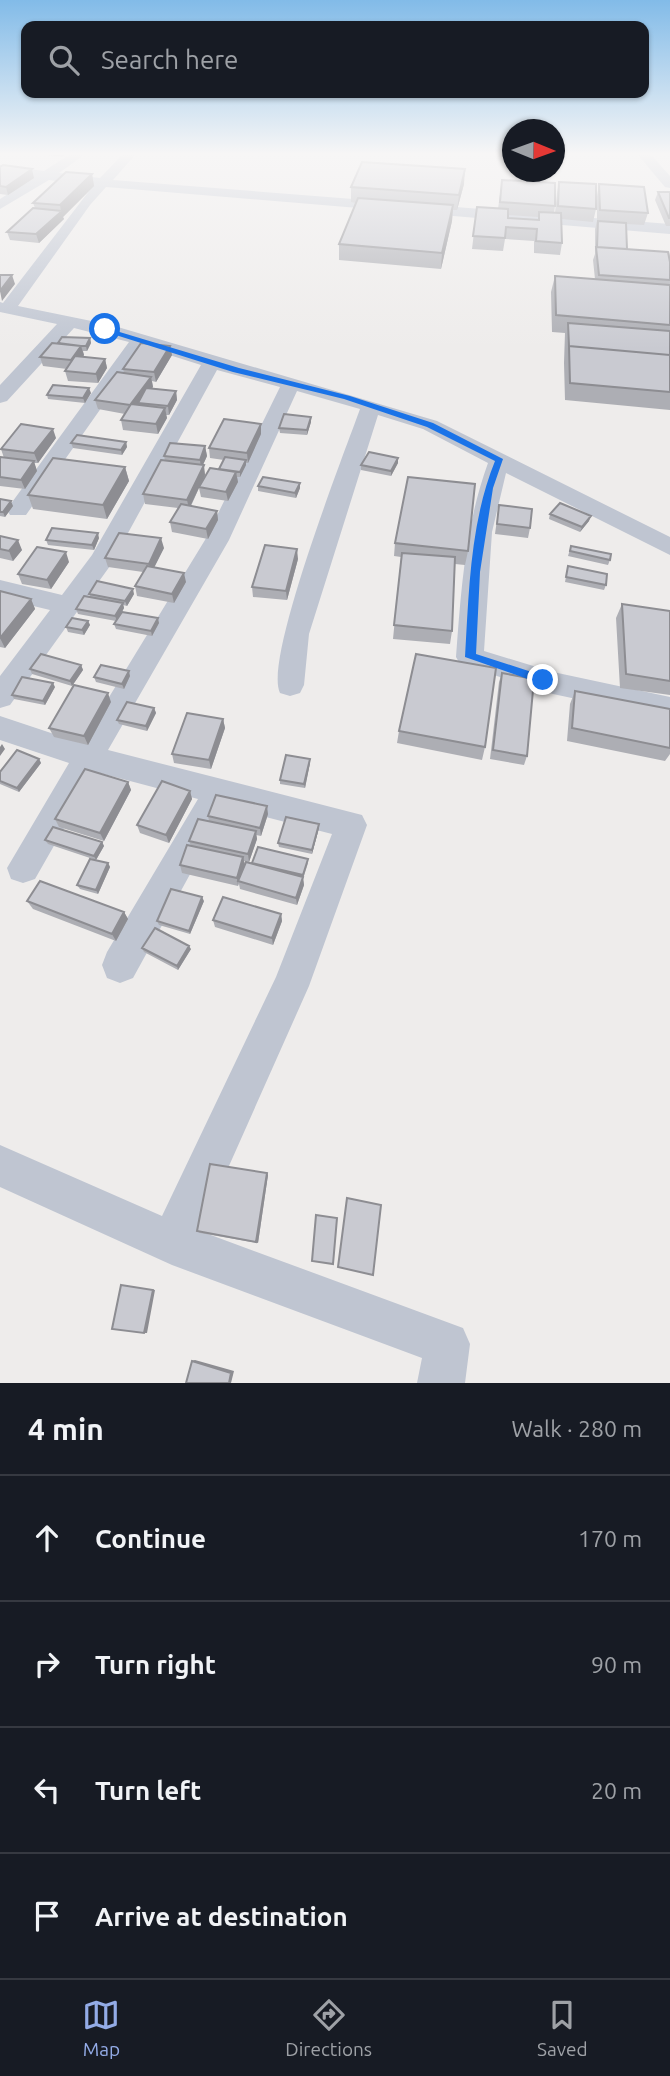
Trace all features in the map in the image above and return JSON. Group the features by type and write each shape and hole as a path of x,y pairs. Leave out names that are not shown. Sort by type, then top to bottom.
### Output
{"street":[{"path":"73,220 4,307 71,321 140,340 430,425 670,547"},
{"path":"553,220 670,229"},
{"path":"0,397 71,321"},
{"path":"18,510 140,340"},
{"path":"0,697 101,559 212,363"},
{"path":"23,868 217,540 291,384"},
{"path":"290,685 296,634 371,406"},
{"path":"500,460 489,488 475,572 470,657 553,683 670,708"},
{"path":"0,589 67,605"},
{"path":"0,728 90,758 351,825 291,986 172,1243"},
{"path":"120,965 220,790"},
{"path":"0,1166 172,1243 447,1344 441,1383"}],"building":[{"path":"20,220 52,220 36,234 7,232"},
{"path":"349,220 450,220 442,253 339,244"},
{"path":"475,220 561,220 562,243 536,241 537,229 506,227 505,238 473,236"},
{"path":"598,221 626,223 627,249 597,247"},
{"path":"596,247 668,252 670,280 599,275"},
{"path":"0,275 12,275 0,291"},
{"path":"555,276 670,285 670,325 556,315"},
{"path":"568,323 670,331 670,355 569,346"},
{"path":"62,337 90,338 86,346 81,346 58,343"},
{"path":"52,343 81,346 71,360 40,357"},
{"path":"141,343 170,346 154,372 123,369"},
{"path":"569,346 670,355 670,392 570,383"},
{"path":"75,356 105,359 96,374 65,371"},
{"path":"117,372 151,377 130,405 95,400"},
{"path":"53,385 89,388 83,398 47,395"},
{"path":"146,388 176,391 168,406 138,403"},
{"path":"131,404 165,408 156,424 121,420"},
{"path":"284,414 311,417 307,430 279,428"},
{"path":"224,419 261,424 247,453 209,448"},
{"path":"21,424 53,429 34,453 1,449"},
{"path":"77,435 126,442 121,450 71,443"},
{"path":"170,443 205,446 200,460 164,456"},
{"path":"369,452 398,458 391,471 361,465"},
{"path":"0,457 34,461 21,480 0,477"},
{"path":"225,457 246,460 240,472 219,469"},
{"path":"53,458 125,467 103,505 28,495"},
{"path":"161,460 204,465 187,500 143,494"},
{"path":"210,468 236,472 226,492 199,487"},
{"path":"263,477 300,483 295,493 258,486"},
{"path":"408,477 475,484 468,551 395,543"},
{"path":"0,499 11,501 3,512 0,512"},
{"path":"560,503 591,516 582,527 550,514"},
{"path":"181,504 217,511 206,529 170,522"},
{"path":"499,505 532,509 530,528 497,524"},
{"path":"52,528 98,533 92,545 46,540"},
{"path":"119,533 161,538 149,564 105,558"},
{"path":"0,536 18,540 9,551 0,549"},
{"path":"265,545 297,549 286,591 252,587"},
{"path":"571,546 611,554 610,560 570,551"},
{"path":"37,547 66,552 47,580 18,574"},
{"path":"402,553 455,557 452,631 394,625"},
{"path":"147,566 184,573 172,594 135,586"},
{"path":"568,566 607,574 606,585 566,577"},
{"path":"97,581 133,589 125,601 89,594"},
{"path":"0,591 31,599 0,638"},
{"path":"84,596 123,603 115,616 76,609"},
{"path":"622,604 670,611 670,681 626,674"},
{"path":"122,612 158,618 151,631 114,624"},
{"path":"72,618 88,621 82,630 66,627"},
{"path":"41,654 81,665 70,681 30,669"},
{"path":"416,654 496,668 485,747 399,731"},
{"path":"101,665 129,671 122,684 94,677"},
{"path":"502,673 534,679 527,756 493,750"},
{"path":"22,677 53,683 43,701 12,695"},
{"path":"74,685 108,693 84,736 49,728"},
{"path":"575,691 670,709 670,748 572,728"},
{"path":"127,702 154,708 146,726 117,720"},
{"path":"187,713 223,719 209,760 172,754"},
{"path":"17,750 39,759 17,788 0,781 0,772"},
{"path":"286,755 310,759 304,784 280,780"},
{"path":"85,769 128,782 100,833 55,819"},
{"path":"162,781 190,791 166,835 137,825"},
{"path":"216,795 267,806 260,828 208,816"},
{"path":"286,817 319,824 312,850 278,843"},
{"path":"198,819 256,831 248,854 189,841"},
{"path":"53,827 102,842 94,856 45,840"},
{"path":"187,845 243,857 237,878 180,865"},
{"path":"258,847 308,859 303,875 252,863"},
{"path":"90,859 108,863 96,890 77,885"},
{"path":"246,862 303,877 296,898 238,881"},
{"path":"40,881 124,912 112,934 27,901"},
{"path":"171,889 202,897 189,931 157,921"},
{"path":"223,897 281,914 272,938 213,920"},
{"path":"155,928 189,946 177,966 142,948"},
{"path":"210,1164 267,1173 256,1242 197,1231"},
{"path":"347,1198 381,1205 373,1275 338,1267"},
{"path":"316,1215 337,1218 333,1264 312,1261"},
{"path":"121,1285 153,1290 144,1333 112,1329"},
{"path":"192,1361 231,1373 229,1383 186,1383"}],"route":[{"path":"105,329 236,370 347,398 430,425 500,460 489,488 475,572 470,657 543,680"}]}
